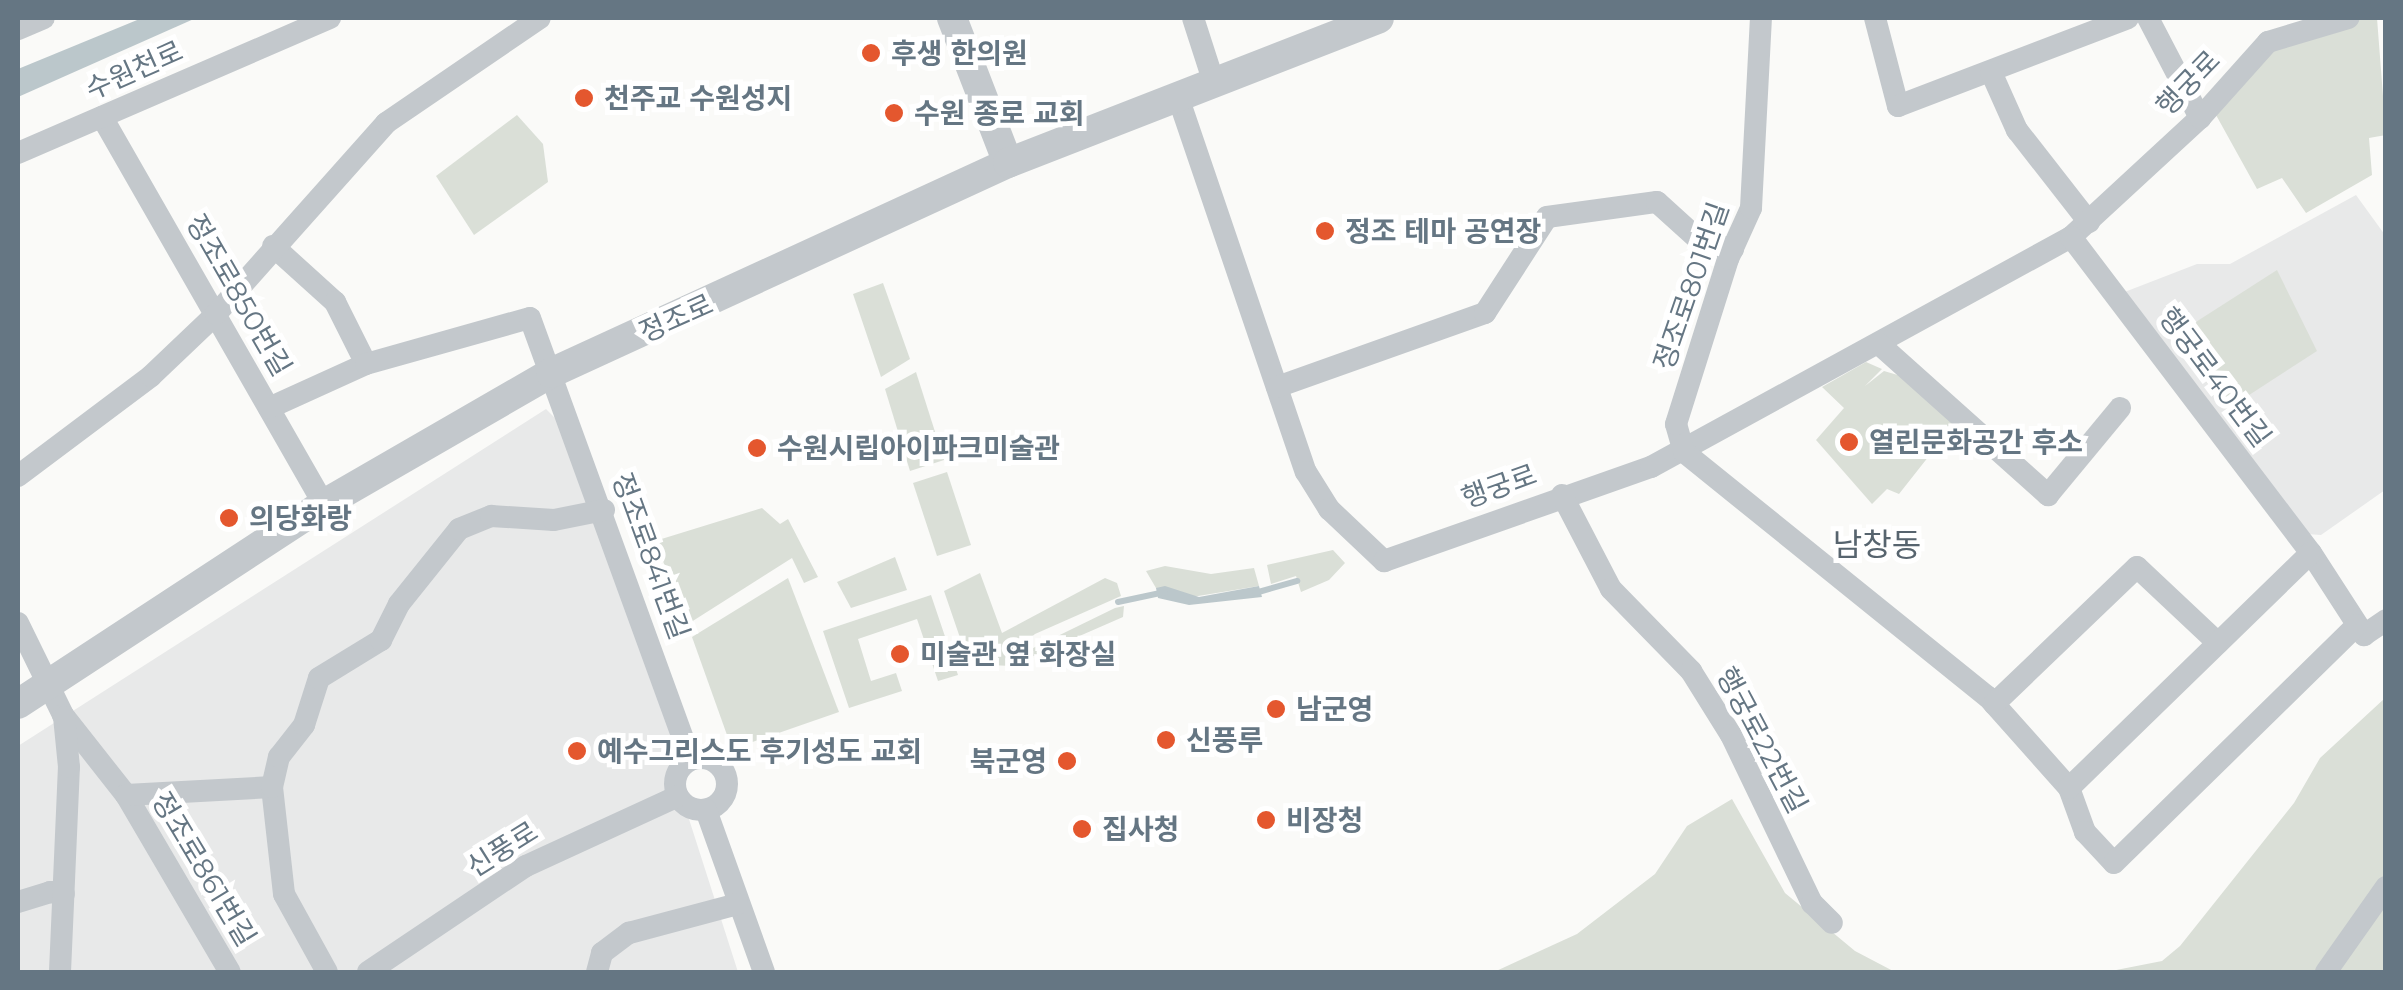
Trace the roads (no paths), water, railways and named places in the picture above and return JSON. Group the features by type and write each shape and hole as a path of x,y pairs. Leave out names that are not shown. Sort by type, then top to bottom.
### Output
{"street":[{"path":"18,29 44,18"},
{"name":"수원천로","path":"18,153 330,18"},
{"path":"1193,18 1213,80"},
{"name":"정조로","path":"18,704 324,504 551,373 1008,162 1379,18"},
{"name":"정조로801번길","path":"1684,452 1676,424 1732,249 1751,208 1761,18"},
{"path":"1875,18 1898,106 2128,18"},
{"path":"2148,18 2200,118"},
{"name":"행궁로","path":"1178,94 1306,472 1329,509 1384,561 1684,452 1879,344 2080,230 2200,118 2268,42 2348,18"},
{"path":"958,19 1008,162"},
{"path":"18,476 151,376 216,314 386,123 526,22"},
{"path":"1991,72 2017,130 2080,230"},
{"name":"정조로850번길","path":"102,117 324,504"},
{"path":"1278,387 1485,313 1547,216 1657,202 1700,241 1732,249"},
{"name":"행궁로40번길","path":"2080,230 2311,554 2357,625"},
{"path":"269,408 366,364 335,302 273,246"},
{"name":"정조로841번길","path":"366,364 530,318 604,510 691,760"},
{"path":"1879,344 2048,495 2120,408"},
{"path":"1684,452 1994,704 2069,788 2084,832 2114,863 2357,625 2364,634 2386,620"},
{"name":"행궁로22번길","path":"1562,495 1611,589 1690,671 1721,719 1812,902 1832,923"},
{"path":"328,972 284,894 272,787 279,757 304,724 319,678 382,640 399,604 458,529 491,516 554,520 604,510"},
{"path":"2069,788 2311,554"},
{"path":"1994,704 2137,568 2218,644"},
{"name":"정조로861번길","path":"18,623 51,681 64,715 126,795 230,972"},
{"path":"60,972 64,715"},
{"path":"708,759 726,776 722,800 706,810 690,808 678,796 678,772 691,760 708,759"},
{"name":"정조로861번길","path":"126,795 272,787"},
{"name":"신풍로","path":"368,972 526,866 678,796"},
{"path":"706,810 764,972"},
{"path":"2326,972 2386,887"},
{"path":"18,902 50,892 64,894"},
{"path":"596,972 602,953 629,934 737,904"}],"waterway":[{"path":"1255,593 1297,581"},
{"path":"1118,602 1165,592"}],"place":[{"name":"후생 한의원","path":"871,53"},
{"name":"천주교 수원성지","path":"584,98"},
{"name":"수원 종로 교회","path":"894,113"},
{"name":"정조 테마 공연장","path":"1325,231"},
{"name":"열린문화공간 후소","path":"1849,442"},
{"name":"수원시립아이파크미술관","path":"757,448"},
{"name":"의당화랑","path":"229,518"},
{"name":"미술관 옆 화장실","path":"900,654"},
{"name":"남군영","path":"1276,709"},
{"name":"신풍루","path":"1166,740"},
{"name":"예수그리스도 후기성도 교회","path":"577,751"},
{"name":"북군영","path":"1067,761"},
{"name":"비장청","path":"1266,820"},
{"name":"집사청","path":"1082,829"}],"district":[{"name":"남창동","path":"1877,545"}]}
